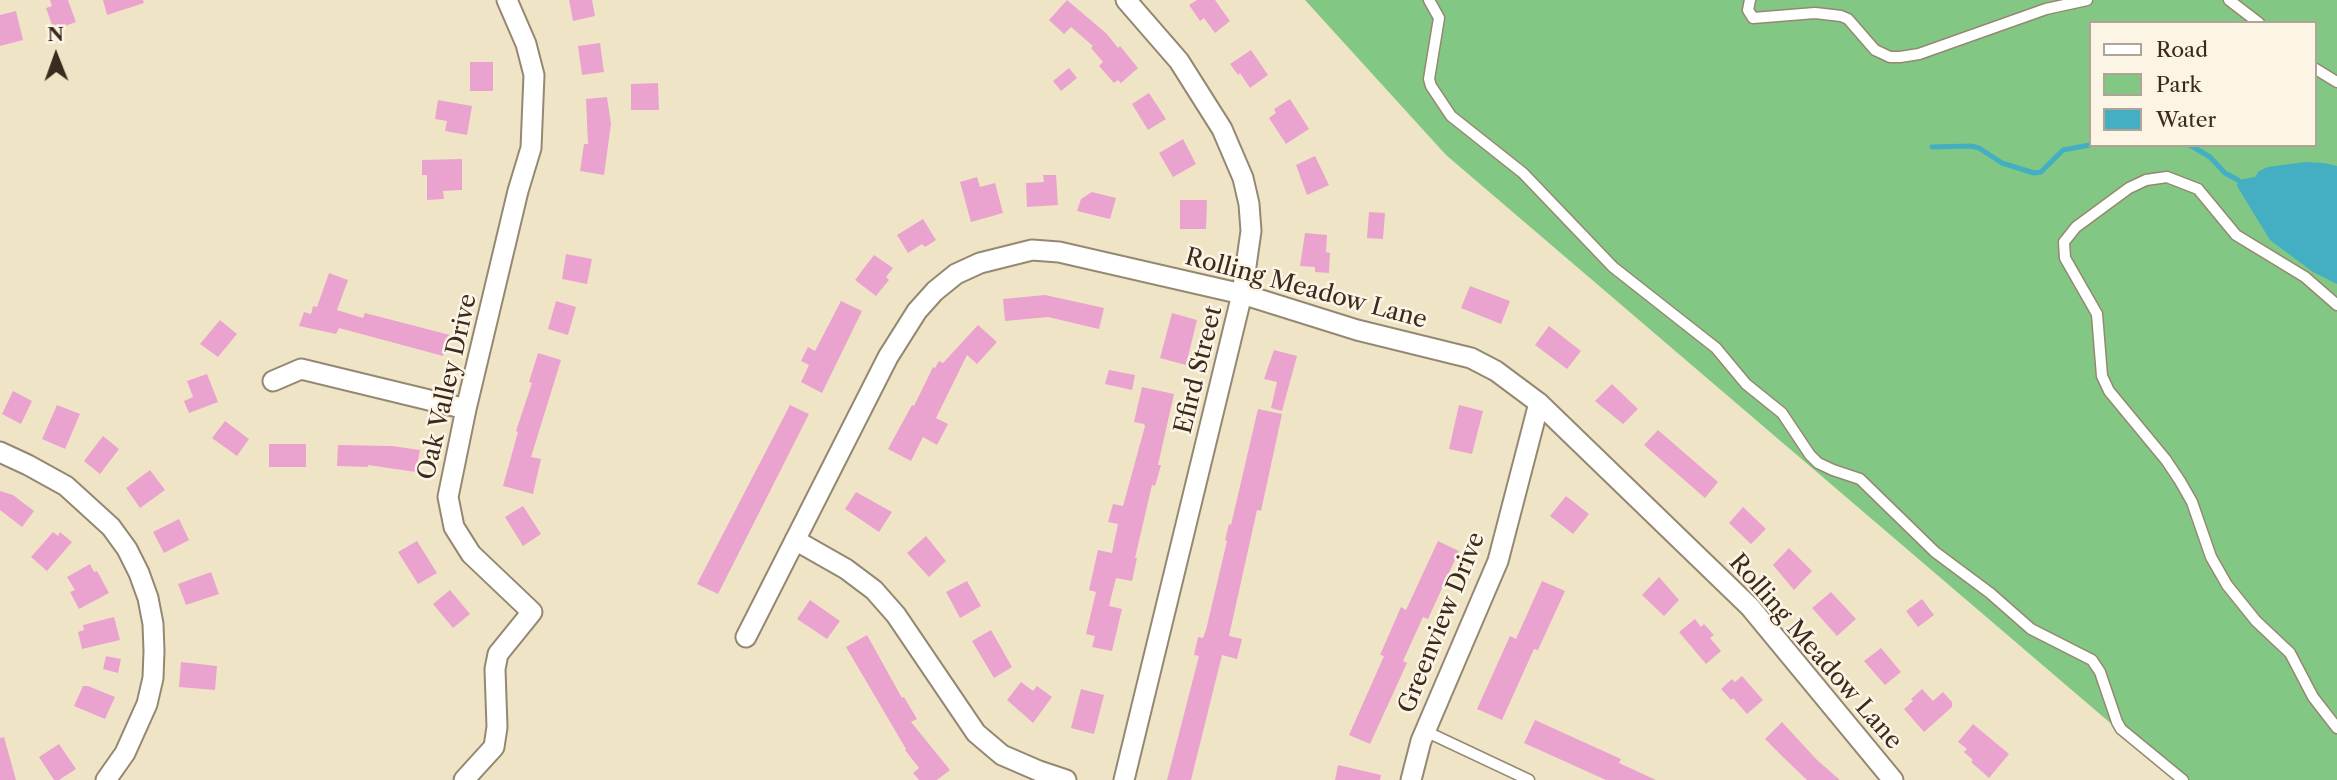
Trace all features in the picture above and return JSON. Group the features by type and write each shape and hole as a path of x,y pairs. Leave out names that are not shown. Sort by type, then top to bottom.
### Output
{"street":[{"name":"Oak Valley Drive","path":"464,780 494,747 497,727 495,669 498,654 531,612 471,554 454,527 449,512 449,488 466,409 518,191 531,148 534,75 526,44 507,0"},
{"name":"Efird Street","path":"1124,780 1242,294 1251,231 1243,178 1234,153 1179,61 1126,0"},
{"name":"Rolling Meadow Lane","path":"746,637 902,334 917,312 935,291 956,274 980,263 1032,250 1059,252 1242,294 1357,330 1471,358 1496,371 1539,403 1750,607 1893,780"},
{"path":"273,381 301,369 466,409"},
{"name":"Greenview Drive","path":"1411,780 1425,731 1498,561 1539,403"},
{"path":"0,452 66,486 111,527 139,572 148,598 154,651 150,691 137,729 125,753 106,780"},
{"path":"795,540 846,569 874,590 896,615 976,733 1002,755 1066,780"}],"lane":[{"path":"1429,0 1439,18 1429,79 1451,116 1523,173 1613,267 1716,348 1746,384 1782,413 1818,463 1860,479 1935,552 1990,593 2031,629 2092,660 2100,672 2117,722 2122,729 2183,780"},
{"path":"1750,0 1748,10 1753,18 1815,13 1841,16 1848,19 1875,50 1890,57 1919,54 2046,9 2087,0"},
{"path":"2230,0 2256,21"},
{"path":"2316,69 2337,82"},
{"path":"2337,305 2305,277 2236,235 2198,189 2167,177 2146,180 2129,188 2076,227 2064,242 2065,258 2097,314 2102,376 2109,391 2180,481 2192,502 2211,557 2227,585 2256,621 2290,653 2313,697 2337,728"},
{"path":"1425,731 1530,780"}],"green space":[{"path":"1305,0 2337,0 2337,780 2177,780 1446,155"}],"water":[{"path":"2305,162 2337,166 2337,284 2313,272 2270,240 2237,186 2238,180 2255,177 2259,171 2268,167"}],"building":[{"path":"50,0 68,0 76,22 54,30 46,8 52,6"},
{"path":"103,0 143,0 144,3 107,15"},
{"path":"569,0 592,0 595,16 573,21"},
{"path":"1067,0 1107,34 1118,48 1120,46 1138,68 1121,83 1118,80 1114,83 1099,66 1103,62 1091,48 1093,46 1071,27 1064,34 1049,20"},
{"path":"1197,0 1215,0 1230,21 1215,33 1204,18 1200,21 1189,5"},
{"path":"16,11 23,40 0,46 0,15"},
{"path":"600,43 604,72 582,75 578,46"},
{"path":"1251,50 1268,75 1250,88 1230,64"},
{"path":"470,62 493,62 493,91 470,91"},
{"path":"1069,68 1077,78 1061,91 1053,81"},
{"path":"658,83 659,110 631,110 631,84"},
{"path":"1149,93 1166,119 1148,130 1132,104"},
{"path":"607,97 611,124 604,175 580,171 584,144 588,144 586,99"},
{"path":"1290,99 1309,129 1286,144 1269,118 1276,113 1274,109"},
{"path":"438,100 472,106 467,135 445,131 447,121 435,119"},
{"path":"1183,139 1196,164 1173,177 1159,153"},
{"path":"1315,156 1329,185 1307,195 1296,165"},
{"path":"462,159 462,190 443,191 444,199 427,200 427,175 422,175 422,160"},
{"path":"1043,175 1056,175 1058,205 1027,207 1026,183 1044,182"},
{"path":"977,177 980,187 995,183 1003,213 971,222 960,182"},
{"path":"1092,192 1116,198 1110,219 1077,211 1081,199"},
{"path":"1180,200 1207,200 1206,229 1180,229"},
{"path":"1369,212 1385,213 1383,239 1367,238"},
{"path":"923,219 936,240 925,247 922,244 908,253 897,235"},
{"path":"1305,233 1327,235 1329,273 1315,272 1315,267 1300,266"},
{"path":"566,254 592,259 587,284 562,279"},
{"path":"874,255 893,268 886,277 889,280 876,296 855,280"},
{"path":"329,273 348,280 337,310 363,318 365,313 450,335 443,356 339,328 336,334 299,326 304,312 311,314 313,306 317,307"},
{"path":"1470,286 1510,301 1501,324 1461,308"},
{"path":"1045,295 1104,308 1099,329 1048,317 1005,321 1003,299"},
{"path":"556,301 576,307 568,335 548,329"},
{"path":"841,301 862,311 822,393 801,382 809,365 801,361 808,347 815,351"},
{"path":"1172,313 1197,320 1186,365 1160,358"},
{"path":"220,320 237,334 218,357 200,344"},
{"path":"978,325 997,342 977,364 967,355 936,418 948,424 937,445 923,437 911,461 888,449 912,405 914,406 933,367 935,368 939,361 943,363"},
{"path":"1549,326 1581,351 1567,369 1535,345"},
{"path":"1274,350 1297,356 1282,411 1271,408 1277,382 1264,379"},
{"path":"538,353 561,360 531,457 541,459 533,494 503,486"},
{"path":"1109,370 1135,375 1132,390 1105,384"},
{"path":"207,374 218,402 189,413 184,401 193,397 187,381"},
{"path":"1612,384 1638,409 1623,424 1595,401"},
{"path":"1142,387 1174,394 1158,465 1161,465 1155,486 1152,485 1132,581 1116,578 1109,606 1122,609 1112,651 1092,647 1095,636 1086,634 1096,592 1089,590 1098,550 1112,553 1118,524 1108,522 1113,504 1123,506 1145,426 1134,422"},
{"path":"13,391 32,401 21,424 2,414"},
{"path":"57,405 80,414 65,449 42,439"},
{"path":"790,405 809,414 718,594 697,584"},
{"path":"1459,405 1483,411 1472,454 1449,449"},
{"path":"1258,409 1282,414 1229,636 1242,639 1237,659 1222,655 1191,780 1167,780 1199,656 1194,655 1198,637 1203,638 1206,630 1227,541 1225,540 1229,524 1231,525"},
{"path":"225,421 249,439 237,456 212,438"},
{"path":"1658,430 1718,482 1705,498 1644,445"},
{"path":"103,436 119,449 100,474 84,461"},
{"path":"269,444 306,444 306,467 269,467"},
{"path":"338,445 392,446 420,450 416,472 368,465 337,466"},
{"path":"150,470 165,490 140,508 126,488"},
{"path":"0,491 13,495 34,511 22,527 0,510"},
{"path":"856,492 892,512 879,532 845,509"},
{"path":"1566,496 1589,514 1573,534 1550,516"},
{"path":"523,506 541,534 523,546 505,517"},
{"path":"1743,507 1766,529 1751,544 1729,523"},
{"path":"179,519 189,540 164,553 153,532"},
{"path":"53,532 58,536 60,532 72,542 47,571 31,557"},
{"path":"926,536 946,561 929,577 907,553"},
{"path":"417,541 437,573 418,584 398,552"},
{"path":"1438,541 1459,551 1428,619 1423,617 1403,661 1407,663 1370,744 1349,735 1384,656 1380,655 1401,607 1406,610"},
{"path":"1789,548 1812,571 1794,590 1773,565"},
{"path":"90,564 109,593 79,609 70,592 75,590 67,577"},
{"path":"211,572 219,594 186,605 178,584"},
{"path":"1659,577 1679,600 1664,616 1642,595"},
{"path":"967,581 981,606 960,618 946,592"},
{"path":"1542,581 1565,591 1538,650 1534,649 1502,720 1477,709 1510,636 1516,639"},
{"path":"450,590 470,614 453,628 433,604"},
{"path":"1831,592 1856,619 1837,636 1812,608"},
{"path":"1922,599 1934,615 1918,627 1906,611"},
{"path":"810,600 840,621 827,639 797,619"},
{"path":"114,617 120,640 82,649 78,632 84,630 83,625"},
{"path":"1695,619 1701,627 1704,624 1714,635 1710,638 1721,651 1706,664 1679,632"},
{"path":"991,630 1012,667 994,678 972,641"},
{"path":"867,635 902,698 904,697 917,719 911,722 950,770 937,780 919,780 913,773 919,768 905,750 846,647"},
{"path":"1881,648 1901,672 1885,685 1864,661"},
{"path":"106,656 121,659 118,673 103,669"},
{"path":"181,662 217,666 215,690 179,687"},
{"path":"1742,676 1763,700 1747,714 1721,689 1732,679 1735,682"},
{"path":"1021,682 1033,691 1037,686 1052,697 1033,723 1007,700"},
{"path":"83,686 115,697 105,719 74,706"},
{"path":"1081,689 1104,695 1094,734 1071,728"},
{"path":"1922,689 1933,701 1943,692 1952,702 1952,707 1924,732 1904,709"},
{"path":"1535,720 1621,759 1619,763 1656,780 1606,780 1524,743"},
{"path":"1782,722 1817,760 1840,780 1807,780 1765,739"},
{"path":"1973,724 2009,754 1989,778 1971,762 1973,760 1964,752 1967,749 1958,742"},
{"path":"4,737 16,780 0,780 0,738"},
{"path":"59,744 76,769 59,780 54,780 39,757"},
{"path":"1338,765 1381,775 1380,780 1335,780"}],"waterway":[{"path":"1932,147 1979,148 2002,163 2034,173 2041,172 2063,150 2088,145"},
{"path":"2193,147 2238,180"}]}
